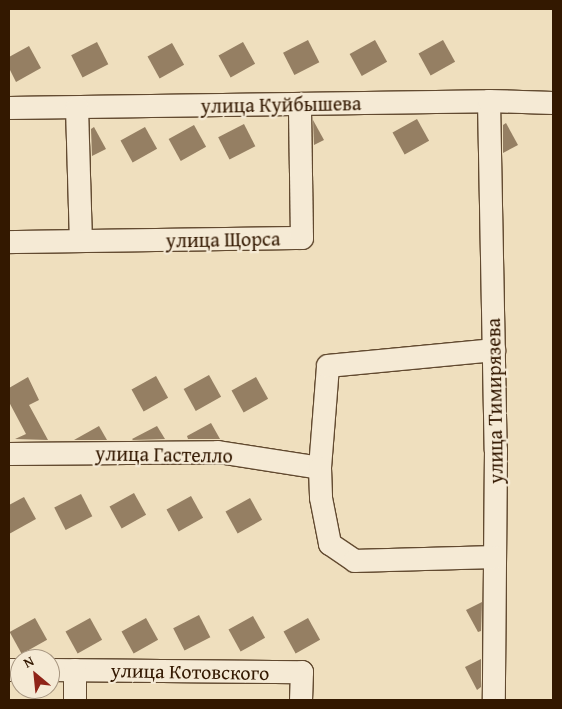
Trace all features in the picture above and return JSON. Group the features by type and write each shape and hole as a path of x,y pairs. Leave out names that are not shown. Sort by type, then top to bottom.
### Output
{"street":[{"name":"улица Куйбышева","path":"9,108 489,101 553,103"},
{"name":"улица Тимирязева","path":"489,101 496,450 494,700"},
{"name":"улица Щорса","path":"9,242 302,238 300,104"},
{"path":"77,108 81,241"},
{"path":"494,350 328,366 320,468 321,498 330,544 354,562 494,557"},
{"name":"улица Гастелло","path":"9,454 218,452 320,468"},
{"name":"улица Котовского","path":"60,670 302,672 301,700"},
{"path":"75,670 75,700"}],"building":[{"path":"308,40 319,62 294,75 283,53"},
{"path":"375,40 387,62 362,76 350,54"},
{"path":"443,40 455,62 431,75 419,54"},
{"path":"97,42 108,64 83,77 71,55"},
{"path":"243,42 255,64 231,77 219,56"},
{"path":"172,43 184,65 160,78 148,57"},
{"path":"29,46 41,68 16,82 9,68 9,57"},
{"path":"417,119 429,141 405,154 393,133"},
{"path":"313,120 324,140 314,145"},
{"path":"506,123 518,145 503,153 503,125"},
{"path":"244,124 255,146 230,159 218,137"},
{"path":"194,125 206,147 181,161 169,139"},
{"path":"94,127 106,149 92,156 91,129"},
{"path":"145,127 157,149 133,162 121,141"},
{"path":"209,375 221,397 196,411 184,389"},
{"path":"156,376 168,398 144,411 132,390"},
{"path":"28,377 39,400 29,405 48,440 15,439 26,434 9,402 9,388"},
{"path":"256,377 268,399 244,412 232,391"},
{"path":"211,423 220,439 188,439 187,436"},
{"path":"99,426 107,440 74,440"},
{"path":"157,426 165,439 132,439"},
{"path":"134,493 146,515 122,528 110,507"},
{"path":"81,494 92,516 66,530 54,508"},
{"path":"191,496 203,518 179,531 167,510"},
{"path":"24,497 36,519 9,534 9,505"},
{"path":"250,498 262,520 238,533 226,512"},
{"path":"482,602 481,631 478,632 466,610"},
{"path":"199,615 210,637 185,650 173,628"},
{"path":"253,616 265,638 241,651 229,630"},
{"path":"35,618 47,640 31,649 19,649 10,632"},
{"path":"90,618 102,640 78,653 66,632"},
{"path":"146,618 158,640 134,653 122,632"},
{"path":"308,618 320,640 296,653 284,632"},
{"path":"481,659 481,687 477,690 465,667"}]}
